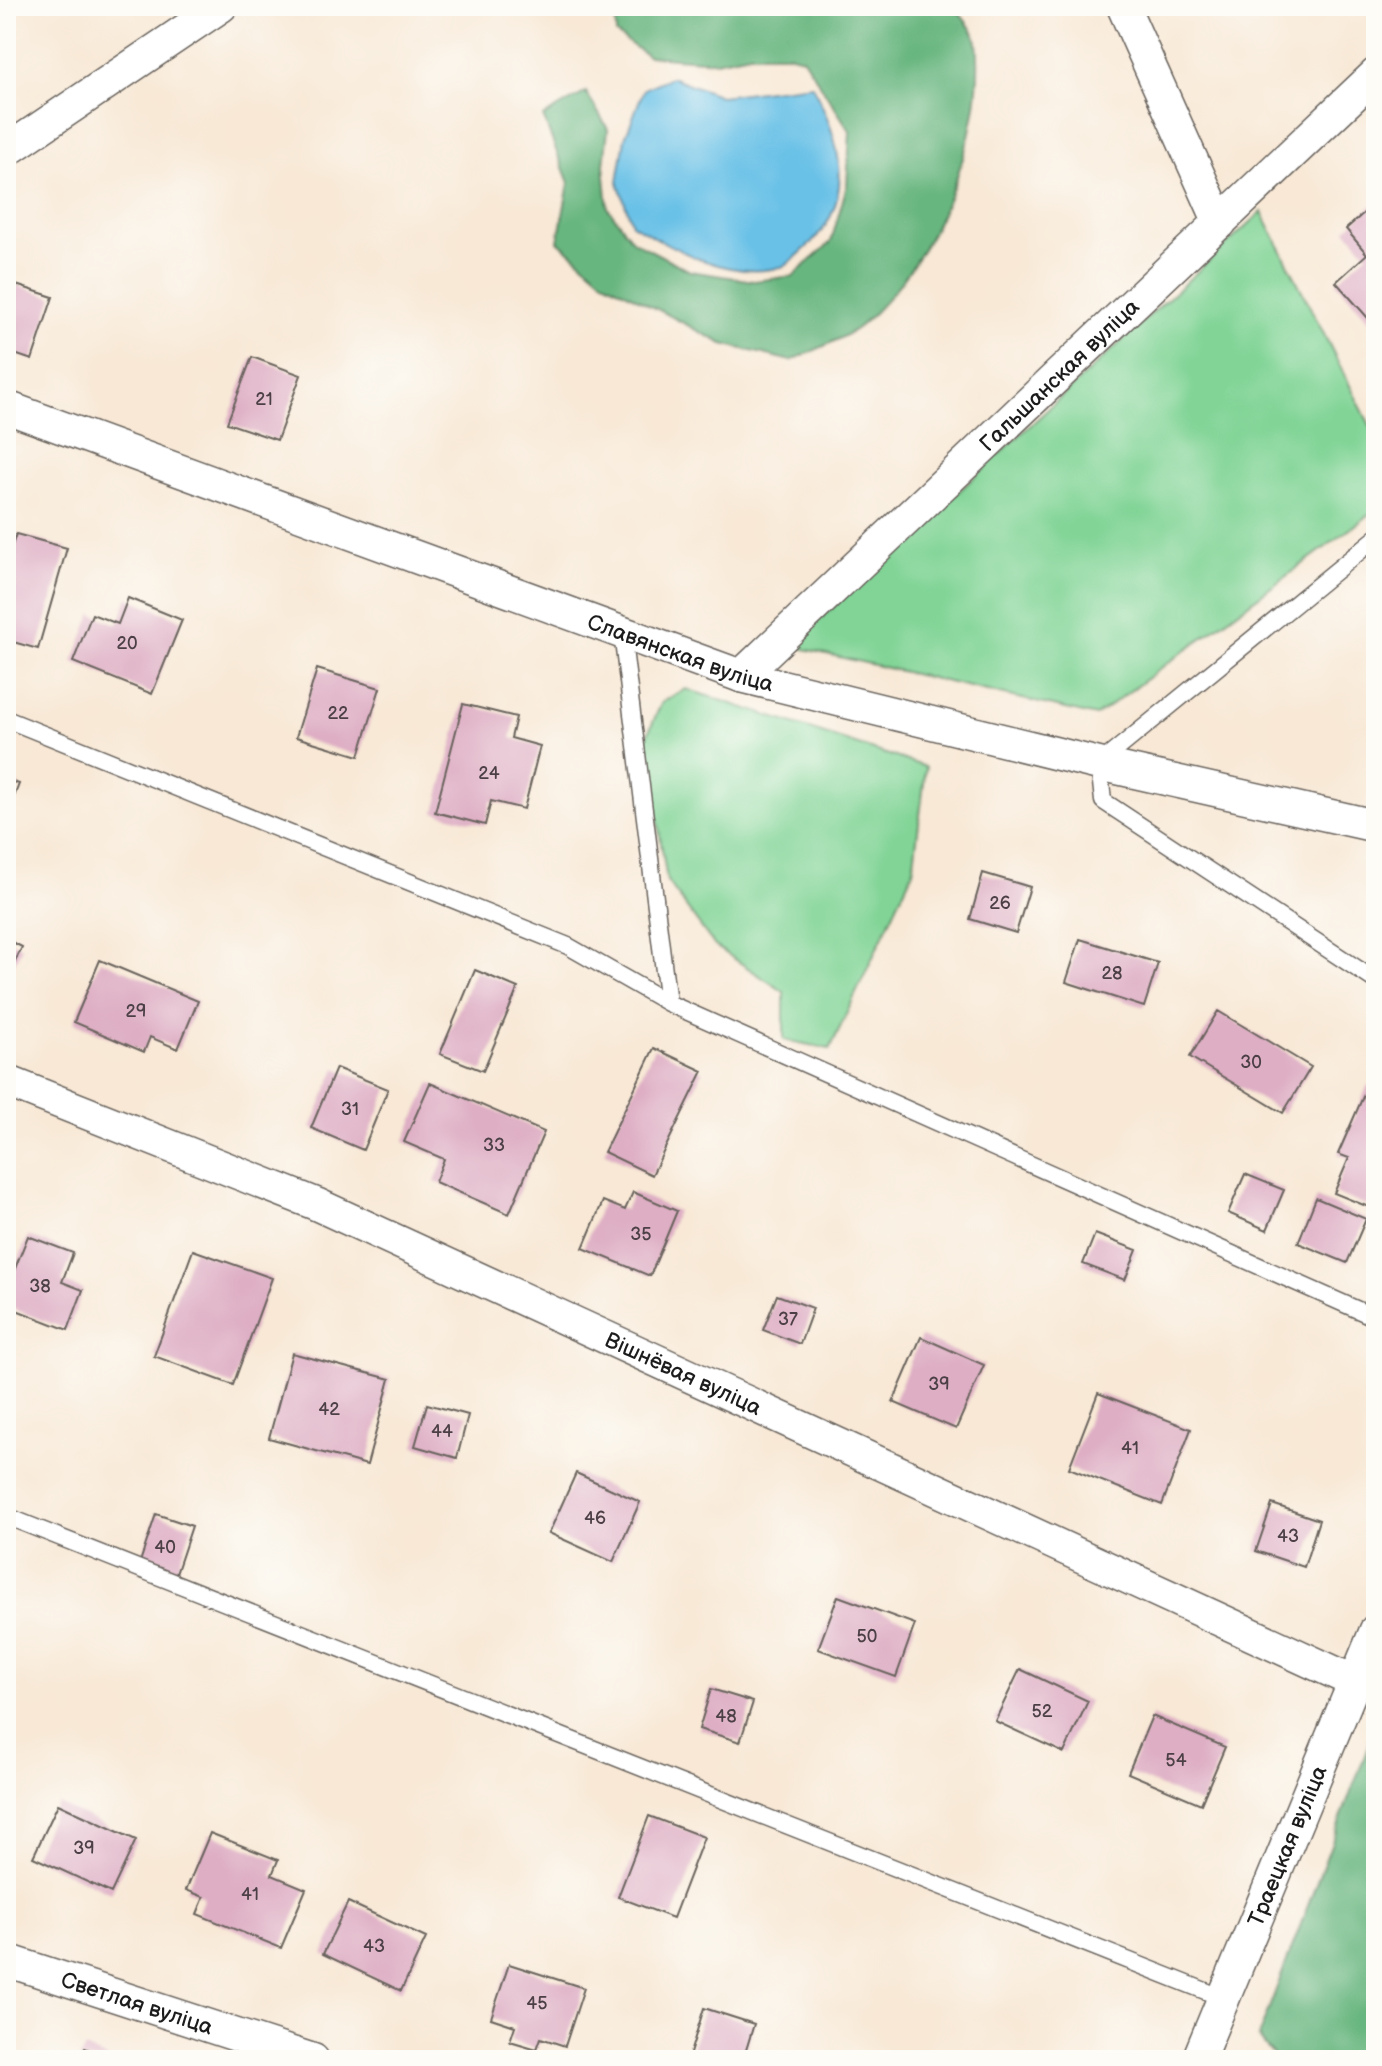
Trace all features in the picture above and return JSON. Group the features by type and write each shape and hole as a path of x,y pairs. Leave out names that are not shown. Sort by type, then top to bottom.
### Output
{"street":[{"path":"6,151 221,6"},
{"path":"1123,6 1220,223"},
{"name":"Гальшанская вуліца","path":"741,676 1376,74"},
{"name":"Славянская вуліца","path":"6,407 741,676 1099,764 1376,826"},
{"name":"Вішнёвая вуліца","path":"6,1081 316,1204 1353,1681"},
{"name":"Траецкая вуліца","path":"1198,2060 1376,1630"},
{"name":"Светлая вуліца","path":"6,1960 313,2060"}],"lane":[{"path":"1376,538 1099,764 1103,801 1376,981"},
{"path":"622,633 668,1003"},
{"path":"6,719 568,946 668,1003 1376,1318"},
{"path":"6,1516 1223,1998"}],"green space":[{"path":"615,6 954,6 977,42 978,78 964,156 950,195 911,268 888,298 862,324 837,340 791,361 723,344 604,281 558,241 569,183 543,117 586,92 608,129 604,165 608,208 633,241 690,271 754,281 793,276 831,242 847,185 850,131 803,58 787,54 750,54 716,61 648,56 616,34"},
{"path":"1262,212 1376,437 1376,510 1096,716 791,646"},
{"path":"686,689 926,767 913,871 830,1049 784,1040 784,992 715,946 667,881 645,740 662,702"},
{"path":"1376,1726 1376,2060 1277,2060 1258,2037"}],"water":[{"path":"671,77 720,96 812,85 836,148 839,190 823,230 785,266 743,270 723,266 685,253 632,224 618,182 625,138 644,89"}],"building":[{"path":"1376,202 1376,327 1336,282 1367,254 1346,229"},
{"path":"13,284 53,297 32,360 6,351 6,301"},
{"path":"252,357 301,375 277,440 227,423"},
{"path":"16,534 67,548 38,649 6,640 6,563"},
{"path":"128,598 182,620 152,694 73,662 92,614 118,624"},
{"path":"317,669 380,688 359,756 296,737"},
{"path":"463,704 516,717 511,738 540,746 524,809 491,801 485,825 435,812"},
{"path":"6,780 19,784 6,818"},
{"path":"983,873 1030,887 1016,933 970,919"},
{"path":"6,939 22,947 6,981"},
{"path":"1080,939 1158,963 1144,1007 1066,982"},
{"path":"100,960 198,1001 178,1049 150,1037 144,1052 74,1022"},
{"path":"475,970 518,988 483,1071 440,1054"},
{"path":"1218,1011 1311,1067 1283,1113 1190,1057"},
{"path":"654,1048 703,1071 652,1175 604,1152"},
{"path":"336,1068 388,1089 363,1150 311,1128"},
{"path":"430,1083 544,1132 509,1214 435,1182 444,1159 404,1142"},
{"path":"1368,1085 1376,1088 1376,1210 1334,1193 1349,1158 1338,1154"},
{"path":"1245,1174 1284,1190 1267,1230 1228,1213"},
{"path":"633,1192 677,1211 650,1276 583,1248 603,1201 625,1210"},
{"path":"1316,1198 1366,1219 1347,1263 1298,1243"},
{"path":"1095,1234 1137,1250 1125,1280 1083,1264"},
{"path":"28,1236 73,1253 62,1282 83,1290 68,1330 6,1306 6,1291"},
{"path":"193,1250 272,1278 233,1385 154,1356"},
{"path":"777,1295 813,1308 800,1344 763,1330"},
{"path":"921,1337 984,1365 956,1429 893,1402"},
{"path":"292,1353 390,1379 367,1465 269,1438"},
{"path":"1098,1393 1191,1429 1162,1505 1069,1468"},
{"path":"427,1404 468,1415 457,1458 415,1446"},
{"path":"576,1473 640,1502 613,1562 549,1533"},
{"path":"1272,1504 1319,1520 1304,1567 1256,1551"},
{"path":"156,1514 192,1526 174,1580 138,1568"},
{"path":"838,1596 915,1624 896,1677 818,1649"},
{"path":"1020,1669 1088,1701 1064,1753 995,1721"},
{"path":"711,1689 753,1702 740,1742 699,1729"},
{"path":"1152,1716 1225,1747 1201,1804 1128,1773"},
{"path":"58,1804 136,1840 111,1893 33,1857"},
{"path":"649,1816 704,1837 673,1918 618,1897"},
{"path":"210,1833 278,1860 272,1875 306,1889 281,1948 197,1914 204,1897 186,1890"},
{"path":"348,1902 426,1938 401,1991 323,1954"},
{"path":"509,1964 584,1988 565,2046 541,2038 537,2049 510,2041 515,2026 491,2018"},
{"path":"704,2008 754,2024 743,2060 688,2060"},
{"path":"85,2048 110,2060 79,2060"}]}
